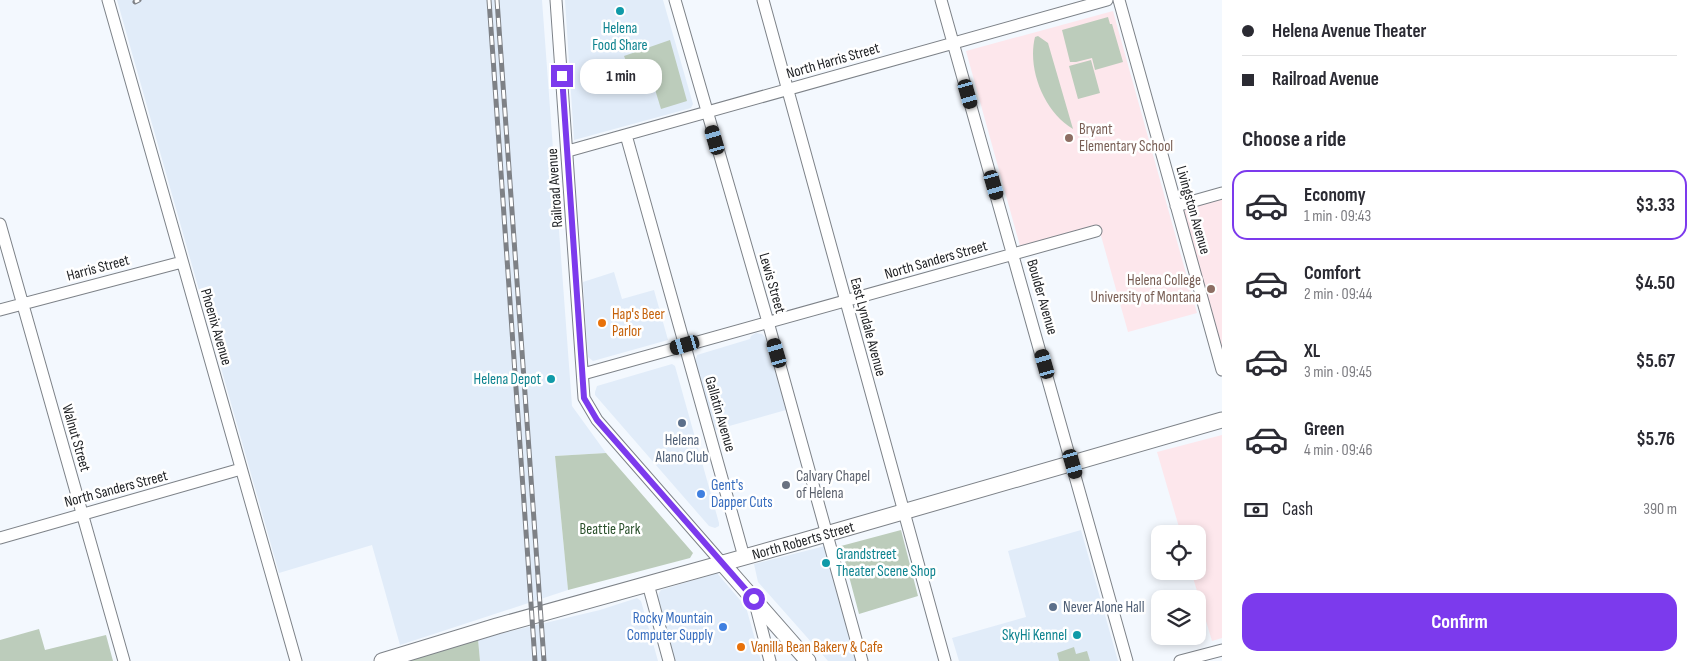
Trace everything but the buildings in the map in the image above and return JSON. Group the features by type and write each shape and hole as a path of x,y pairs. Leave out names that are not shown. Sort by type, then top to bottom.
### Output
{"street":[{"name":"Phoenix Avenue","path":"108,0 296,661"},
{"name":"Railroad Avenue","path":"556,0 584,398 597,420 722,563"},
{"name":"Lewis Street","path":"675,0 768,322 862,661"},
{"name":"East Lyndale Avenue","path":"763,0 945,661"},
{"name":"Boulder Avenue","path":"941,0 1014,253 1127,661"},
{"name":"North Harris Street","path":"568,151 1107,0"},
{"name":"Livingston Avenue","path":"1119,0 1222,370"},
{"name":"Gallatin Avenue","path":"626,134 744,557"},
{"path":"1176,206 1222,193"},
{"name":"Walnut Street","path":"0,224 124,661"},
{"name":"North Sanders Street","path":"583,374 1096,231"},
{"name":"Harris Street","path":"23,304 182,262"},
{"path":"0,310 23,304"},
{"name":"North Roberts Street","path":"382,661 497,626 827,534 1222,420"},
{"name":"North Sanders Street","path":"0,538 240,469"},
{"path":"722,563 808,661"},
{"path":"648,584 669,661"},
{"path":"754,599 770,661"},
{"path":"1180,661 1222,650"}],"shaded area":[{"path":"117,0 542,0 572,406 606,453 555,456 568,590 400,645 372,545 279,573"},
{"path":"565,0 663,0 693,104 691,108 574,140"},
{"name":"Bryant Elementary School","path":"1113,11 1197,313 1128,332 1098,225 1020,246 966,51"},
{"name":"Helena College University of Montana","path":"1222,193 1222,371 1176,206"},
{"path":"614,272 622,299 654,290 668,340 593,361 588,357 583,282"},
{"path":"756,333 762,334 765,337 786,410 715,430 695,362 697,355 750,339"},
{"path":"672,364 675,366 719,523 719,526 715,528 709,526 595,395 597,386"},
{"path":"1222,435 1222,638 1212,641 1206,621 1206,590 1197,590 1194,580 1206,580 1206,525 1178,525 1157,452"},
{"path":"1081,530 1118,661 959,661 952,638 1026,617 1008,551"},
{"path":"825,546 858,661 828,661 758,582 754,564"},
{"path":"717,573 746,607 761,661 675,661 658,597 659,593 661,590"},
{"path":"637,598 641,601 658,661 480,661 478,639 600,610"}],"green space":[{"path":"1108,17 1110,24 1112,24 1123,62 1095,70 1092,58 1070,62 1062,30"},
{"path":"1038,36 1048,43 1073,129 1054,112 1040,89 1033,62 1035,37"},
{"path":"670,40 687,101 661,109 646,60 628,66 624,56"},
{"path":"1091,60 1100,93 1078,99 1069,66"},
{"name":"Beattie Park","path":"606,453 693,553 690,558 568,590 555,456"},
{"path":"901,530 918,596 859,614 841,546"},
{"path":"39,629 45,650 106,635 113,661 0,661 0,640"},
{"path":"478,639 480,661 405,661"},
{"path":"1074,647 1076,654 1087,651 1090,661 1059,661 1057,653"}],"railway":[{"path":"135,2 139,0"},
{"path":"489,0 535,661"},
{"path":"497,0 544,661"}],"place":[{"name":"Helena Food Share","path":"620,11"},
{"name":"Bryant Elementary School","path":"1069,138"},
{"name":"Helena College University of Montana","path":"1211,289"},
{"name":"Hap's Beer Parlor","path":"602,323"},
{"name":"Helena Depot","path":"551,379"},
{"name":"Helena Alano Club","path":"682,423"},
{"name":"Calvary Chapel of Helena","path":"786,485"},
{"name":"Gent's Dapper Cuts","path":"701,494"},
{"name":"Grandstreet Theater Scene Shop","path":"826,563"},
{"name":"Never Alone Hall","path":"1053,607"},
{"name":"Rocky Mountain Computer Supply","path":"723,627"},
{"name":"SkyHi Kennel","path":"1077,635"},
{"name":"Vanilla Bean Bakery & Cafe","path":"741,647"}],"route":[{"path":"562,76 584,398 597,420 754,599"}]}
